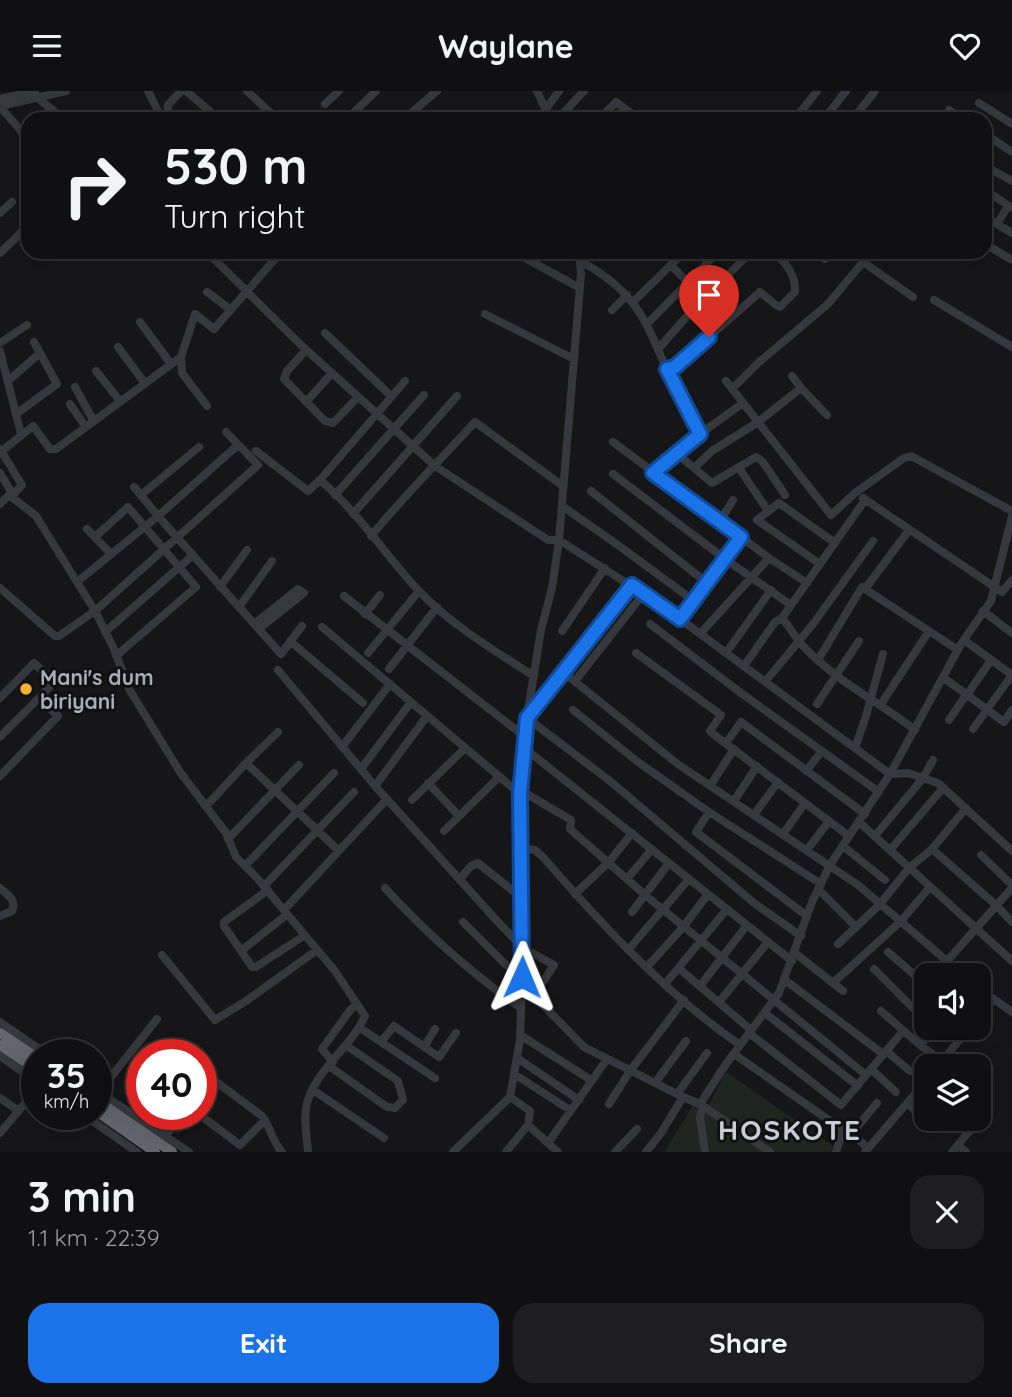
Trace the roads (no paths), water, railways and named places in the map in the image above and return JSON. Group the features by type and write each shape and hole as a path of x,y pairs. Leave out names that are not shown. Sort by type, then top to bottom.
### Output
{"highway":[{"path":"0,1033 21,1048"},
{"path":"0,1045 21,1059"},
{"path":"112,1106 172,1152"},
{"path":"112,1122 155,1152"}],"street":[{"path":"5,99 66,91"},
{"path":"148,91 162,112"},
{"path":"166,112 168,105 183,91 210,112"},
{"path":"247,91 270,112"},
{"path":"325,104 339,91"},
{"path":"354,112 376,91"},
{"path":"412,112 436,91"},
{"path":"537,91 547,112"},
{"path":"546,109 559,91"},
{"path":"564,112 584,91"},
{"path":"800,112 817,91"},
{"path":"830,112 846,91"},
{"path":"858,112 875,91"},
{"path":"5,99 35,94"},
{"path":"35,94 56,112"},
{"path":"5,99 2,109 21,131"},
{"path":"606,112 616,102 630,112"},
{"path":"979,103 1012,124"},
{"path":"992,139 1012,152"},
{"path":"992,170 1012,181"},
{"path":"992,195 1010,207 997,224"},
{"path":"0,213 12,202"},
{"path":"992,221 1012,233"},
{"path":"0,253 21,233"},
{"path":"992,248 1012,260"},
{"path":"214,259 306,350 435,465 548,540 559,540 644,593 890,774 908,773 938,783 1012,851"},
{"path":"207,406 182,373 181,357 195,314 214,329 275,259"},
{"path":"527,259 580,288"},
{"path":"453,1152 510,1097 517,1058 523,948 520,792 523,747 541,630 552,588 559,540 580,288 580,259"},
{"path":"584,259 630,299 648,323 667,369 700,434"},
{"path":"612,310 630,299 678,259"},
{"path":"648,323 711,259"},
{"path":"659,348 744,259"},
{"path":"667,369 675,367 760,292 780,307 795,292 795,281 782,259"},
{"path":"732,389 758,363 828,304 863,262 913,297"},
{"path":"672,266 688,283"},
{"path":"207,292 231,310"},
{"path":"934,300 1012,347"},
{"path":"485,314 574,359"},
{"path":"140,322 171,364"},
{"path":"0,343 27,325"},
{"path":"325,333 391,396"},
{"path":"16,414 57,384 34,342"},
{"path":"118,347 144,382"},
{"path":"306,350 287,371 284,379 330,424 358,397"},
{"path":"0,351 21,434"},
{"path":"8,381 40,353"},
{"path":"1,502 9,495 12,496 22,485 1,450 33,426 53,450 181,357"},
{"path":"96,371 120,401"},
{"path":"306,402 332,373"},
{"path":"792,376 827,415"},
{"path":"256,451 307,491 320,480 405,381"},
{"path":"726,381 831,515 855,493 904,458 911,456 1012,513 991,601"},
{"path":"75,387 93,420"},
{"path":"695,467 712,451 758,422 801,388"},
{"path":"335,495 424,395"},
{"path":"353,514 457,396"},
{"path":"653,473 743,403"},
{"path":"70,404 85,426"},
{"path":"371,536 408,491 475,422 563,486"},
{"path":"0,588 55,636 95,611 258,465 226,432"},
{"path":"613,442 769,558 807,583"},
{"path":"77,582 159,516 238,445"},
{"path":"141,495 199,447"},
{"path":"676,453 712,483 756,457 763,462 785,495"},
{"path":"739,468 768,511"},
{"path":"0,473 12,496 36,516 95,611 129,689 180,772 228,839 236,857 267,887 284,913 317,950 365,1016 360,1028 331,1064 307,1101 305,1120 308,1152"},
{"path":"613,474 724,559 791,605"},
{"path":"320,480 419,591 496,652 534,676"},
{"path":"134,487 281,654 302,626"},
{"path":"591,491 707,583"},
{"path":"855,493 1002,592"},
{"path":"720,521 733,500"},
{"path":"744,666 775,622 782,618 865,500"},
{"path":"820,564 754,523 779,503 835,543"},
{"path":"562,506 694,601"},
{"path":"95,537 128,507 196,587 116,656"},
{"path":"87,529 111,554"},
{"path":"866,589 909,530"},
{"path":"680,619 741,537"},
{"path":"765,682 813,624 873,541"},
{"path":"220,587 247,550"},
{"path":"105,632 192,556"},
{"path":"700,634 769,558"},
{"path":"239,607 272,561"},
{"path":"562,631 605,568"},
{"path":"705,1152 701,1136 701,1106 740,1045 774,1001 794,957 819,886 830,865 890,774 964,640 991,601 1012,580"},
{"path":"527,718 632,585"},
{"path":"818,660 862,587 958,650"},
{"path":"298,589 304,593 256,627 298,589"},
{"path":"726,653 771,590"},
{"path":"368,653 419,591"},
{"path":"575,681 644,593"},
{"path":"365,614 380,594"},
{"path":"344,597 524,736"},
{"path":"389,669 437,607"},
{"path":"983,611 1012,633"},
{"path":"782,618 818,660 915,730"},
{"path":"650,624 879,792"},
{"path":"323,627 499,777 520,792 571,820 570,828 646,895 774,1001 896,1092"},
{"path":"881,703 929,631"},
{"path":"964,640 1012,675 973,729"},
{"path":"290,641 363,703"},
{"path":"817,704 859,641"},
{"path":"636,653 721,715 710,730 849,836"},
{"path":"855,748 883,654"},
{"path":"948,720 991,660"},
{"path":"0,698 34,663 54,682 0,737"},
{"path":"278,670 375,786 523,948 554,965 533,997"},
{"path":"563,672 679,765 830,865 947,961 1012,887 981,855"},
{"path":"944,678 1004,722 1012,710"},
{"path":"342,747 390,684"},
{"path":"0,776 58,716 39,698"},
{"path":"361,769 411,702"},
{"path":"573,710 638,762 819,886 856,927"},
{"path":"375,786 427,716"},
{"path":"527,718 610,781 754,903 801,936"},
{"path":"726,743 741,722 806,771 862,818 890,851 1012,961"},
{"path":"209,803 278,732"},
{"path":"523,747 768,942 843,991"},
{"path":"412,800 465,748"},
{"path":"710,786 734,749"},
{"path":"806,771 822,751"},
{"path":"875,836 923,778 933,760"},
{"path":"246,763 339,851"},
{"path":"228,839 299,765"},
{"path":"734,801 757,766"},
{"path":"245,866 334,773"},
{"path":"444,831 499,777"},
{"path":"754,815 778,782"},
{"path":"428,783 459,816"},
{"path":"890,851 943,788"},
{"path":"302,937 253,967 224,926 224,922 267,887 354,792"},
{"path":"241,951 284,913 387,799"},
{"path":"783,834 805,803"},
{"path":"838,944 880,904 909,868 932,849 965,809"},
{"path":"686,846 709,812"},
{"path":"807,850 829,821"},
{"path":"696,832 807,916"},
{"path":"575,894 609,862 632,833"},
{"path":"842,846 885,880"},
{"path":"521,848 535,850 543,857 628,950 740,1045"},
{"path":"627,879 652,849"},
{"path":"932,849 1012,922"},
{"path":"460,879 471,866 478,863 522,898"},
{"path":"632,912 669,863"},
{"path":"628,950 690,879"},
{"path":"833,983 901,921 930,887"},
{"path":"0,888 12,898 14,904 12,911 0,916"},
{"path":"385,888 421,927 491,987 521,1008"},
{"path":"647,967 684,926 708,894"},
{"path":"665,984 727,909"},
{"path":"463,922 506,965 522,977"},
{"path":"700,986 747,925"},
{"path":"719,1002 768,942"},
{"path":"162,955 215,1020 317,950"},
{"path":"888,952 914,975"},
{"path":"874,969 914,1009"},
{"path":"682,971 750,1032 841,1105 902,1031"},
{"path":"785,980 910,1071"},
{"path":"522,988 584,1047 701,1106 770,1152"},
{"path":"991,997 1012,1012"},
{"path":"991,1002 994,999"},
{"path":"609,1104 629,1071 684,1000"},
{"path":"347,1046 398,1081 402,1100 395,1108 387,1107 331,1064 322,1049 357,1004"},
{"path":"881,1011 929,1054"},
{"path":"765,1013 858,1086"},
{"path":"112,1076 158,1019"},
{"path":"0,1022 25,1039"},
{"path":"380,1042 394,1026 439,1057 456,1033"},
{"path":"360,1028 435,1078"},
{"path":"424,1047 435,1030"},
{"path":"520,1035 591,1080"},
{"path":"920,1045 924,1040"},
{"path":"948,1054 959,1040"},
{"path":"655,1083 686,1041"},
{"path":"646,1152 661,1133 706,1053"},
{"path":"734,1054 843,1130 836,1152"},
{"path":"0,1056 21,1071"},
{"path":"517,1058 579,1100"},
{"path":"548,1143 607,1059"},
{"path":"514,1074 570,1110"},
{"path":"217,1083 265,1120 282,1152"},
{"path":"313,1090 384,1139"},
{"path":"877,1103 853,1132 866,1150 914,1096"},
{"path":"506,1152 528,1125 530,1111 510,1097"},
{"path":"0,1098 19,1111"},
{"path":"112,1103 189,1152"},
{"path":"907,1103 914,1110"},
{"path":"0,1133 21,1109"},
{"path":"217,1128 240,1145 265,1120"},
{"path":"528,1125 558,1152"},
{"path":"615,1152 637,1129"},
{"path":"105,1130 137,1152"},
{"path":"166,1137 171,1130"},
{"path":"966,1152 955,1149 969,1132"}],"place":[{"name":"Mani's dum biriyani","path":"26,689"}],"district":[{"name":"HOSKOTE","path":"790,1129"}]}
